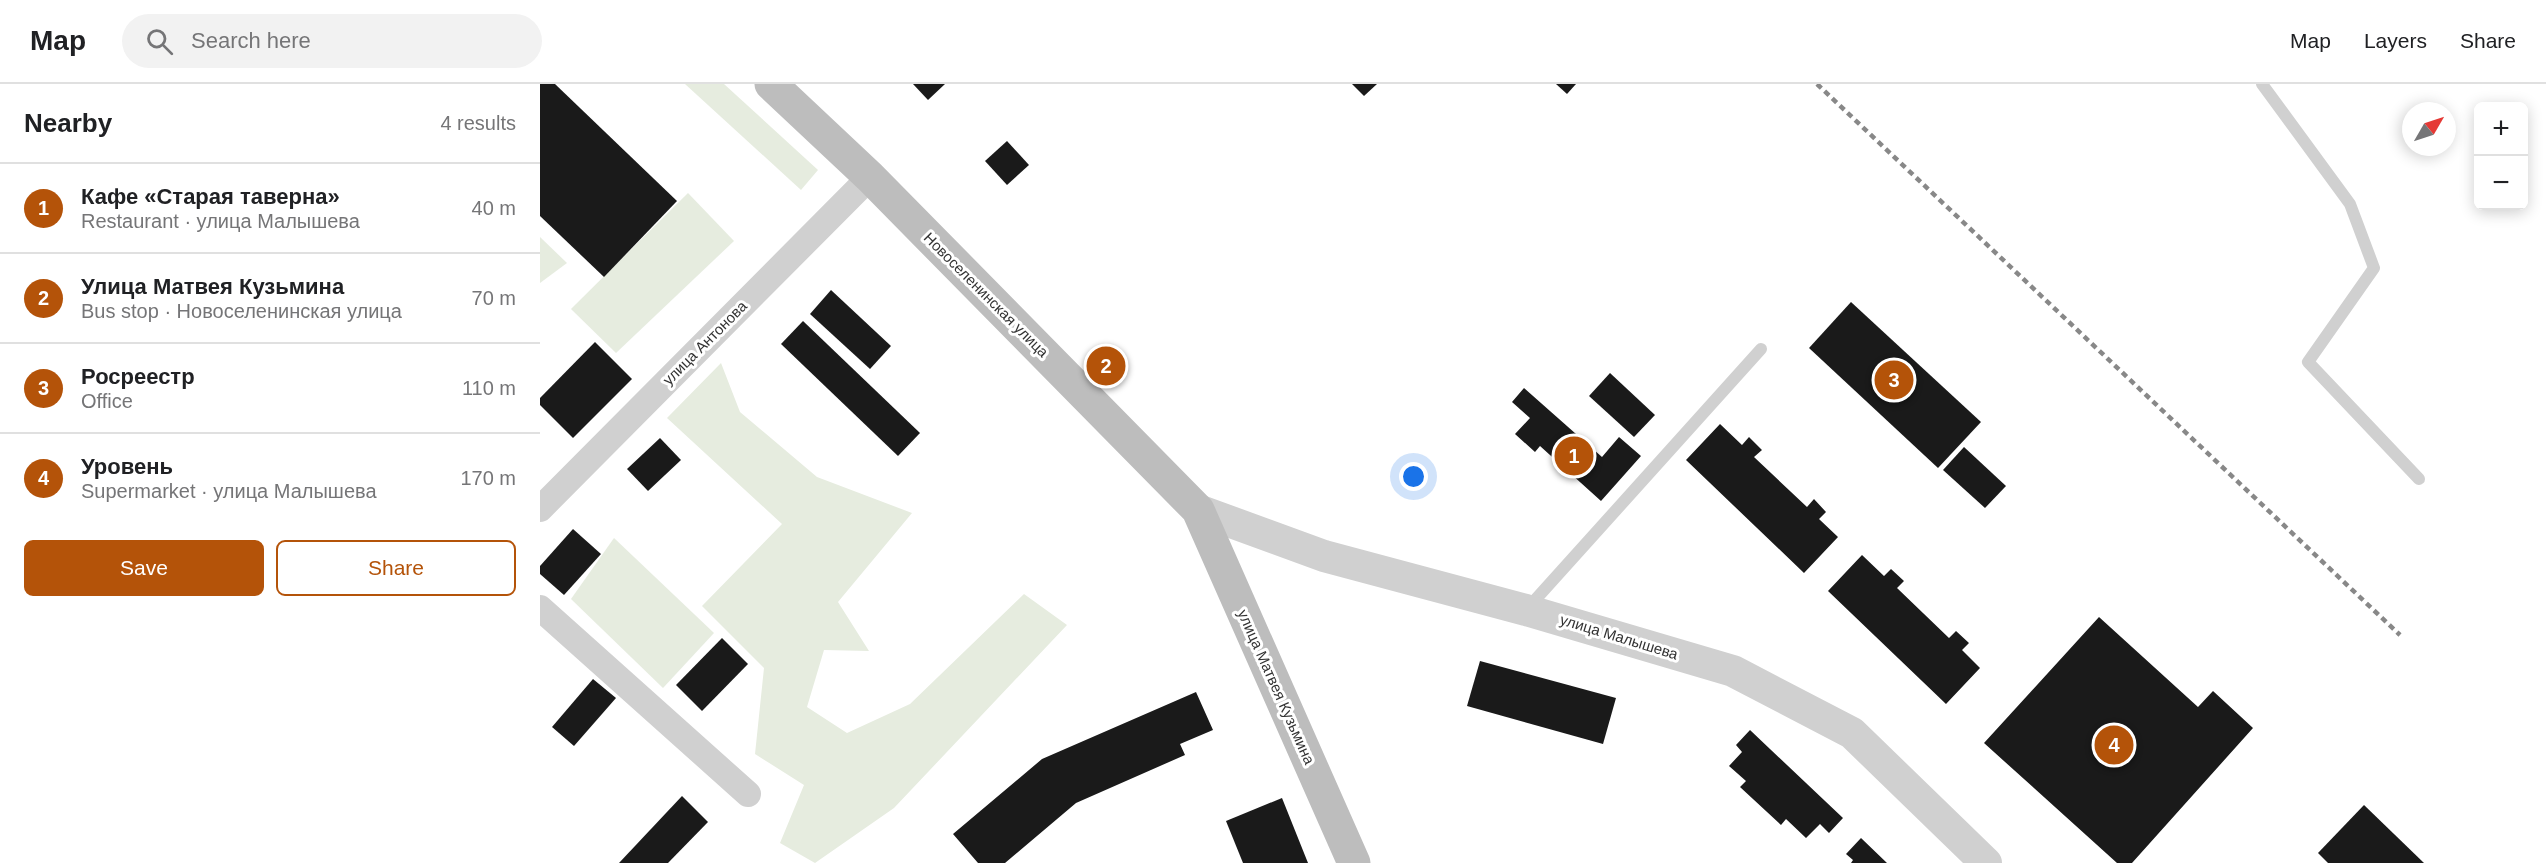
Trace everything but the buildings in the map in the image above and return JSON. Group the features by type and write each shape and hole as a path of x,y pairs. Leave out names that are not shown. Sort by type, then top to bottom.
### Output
{"main road":[{"name":"Новоселенинская улица","path":"771,84 870,177 1198,510"},
{"name":"улица Матвея Кузьмина","path":"1198,510 1353,863"}],"street":[{"name":"улица Антонова","path":"541,506 870,177"},
{"name":"улица Малышева","path":"1198,510 1324,556 1526,610 1733,671 1852,733 1986,863"},
{"path":"540,608 748,794"}],"lane":[{"path":"2262,84 2350,204 2374,268 2308,362 2419,479"},
{"path":"1526,610 1761,349"}],"shaded area":[{"path":"685,84 724,84 818,170 801,190"},
{"path":"688,193 734,241 616,353 571,309"},
{"path":"540,237 567,263 540,283"},
{"path":"721,363 740,412 817,477 912,513 838,602 869,651 824,650 807,707 847,733 910,704 1024,594 1067,625 894,808 815,863 780,843 804,785 755,754 764,668 702,606 782,524 667,418"},
{"path":"614,538 714,633 663,688 571,599"}],"railway":[{"path":"1817,84 2400,635"}],"place":[{"name":"Улица Матвея Кузьмина","path":"1106,366"},
{"name":"Росреестр","path":"1894,380"},
{"name":"Кафе «Старая таверна»","path":"1574,456"},
{"name":"Уровень","path":"2114,745"}]}
